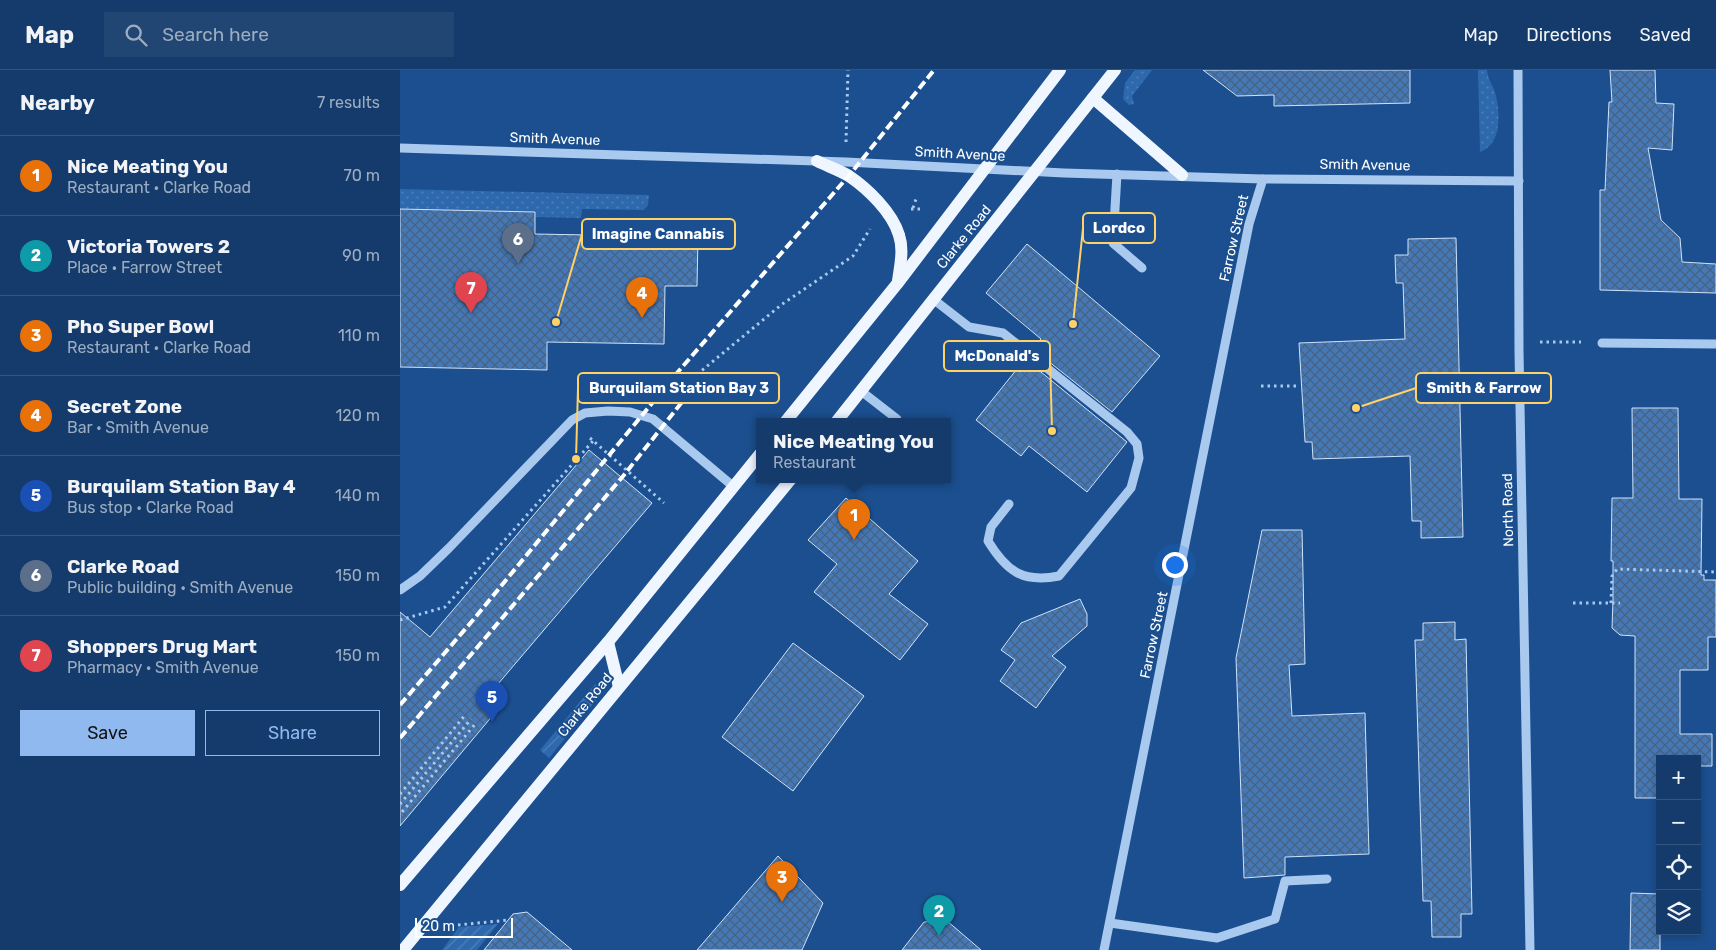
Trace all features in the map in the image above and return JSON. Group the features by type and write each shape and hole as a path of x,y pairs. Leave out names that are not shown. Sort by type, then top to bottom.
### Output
{"main road":[{"name":"Clarke Road","path":"788,418 897,284 985,170 1016,125 1060,70"},
{"name":"Clarke Road","path":"838,418 1115,70"},
{"path":"1093,98 1182,176"},
{"path":"816,161 848,176 867,192 890,217 899,235 902,256 897,284"},
{"name":"Clarke Road","path":"400,885 608,642 756,459"},
{"name":"Clarke Road","path":"403,950 788,483"},
{"path":"608,642 619,687"}],"street":[{"name":"North Road","path":"1518,70 1519,342 1530,950"},
{"name":"Smith Avenue","path":"400,148 846,162 985,170 1263,179 1519,181"},
{"path":"1118,174 1113,242 1142,268"},
{"name":"Farrow Street","path":"1104,950 1176,598 1249,224 1263,179"},
{"path":"933,299 969,327 1003,333 1127,432 1137,444 1139,458 1130,488 1059,576 1038,580 1020,576 995,552 988,541 991,526 1009,504"},
{"path":"1602,343 1716,344"},
{"path":"861,391 895,418"},
{"path":"400,590 420,576 449,548 572,420 585,414 630,412 653,419 734,486"},
{"path":"1110,922 1217,938 1275,919 1285,881 1327,879"}],"path":[{"path":"846,162 848,70"},
{"path":"912,209 917,196"},
{"path":"677,391 782,305 853,256 874,223"},
{"path":"1519,342 1602,343"},
{"path":"1261,386 1296,386"},
{"path":"400,620 446,607 592,439 664,503"},
{"path":"1611,603 1612,576 1617,569 1716,572"},
{"path":"1573,603 1620,603"},
{"path":"400,794 466,714"},
{"path":"400,804 471,719"},
{"path":"402,812 476,723"},
{"path":"458,925 508,920"}],"shaded area":[{"path":"1135,70 1152,70 1132,96 1134,104 1129,105 1123,99 1125,83"},
{"path":"1478,70 1487,70 1496,96 1498,112 1496,136 1487,148 1480,152"},
{"path":"400,189 649,195 648,205 644,210 582,209 581,218 535,217 535,212 400,209"},
{"path":"595,684 603,692 549,758 540,750"},
{"path":"498,924 477,950 442,950 459,927"}],"building":[{"path":"1203,70 1410,70 1410,103 1274,106 1274,95 1237,96"},
{"path":"1610,70 1655,70 1656,103 1674,104 1672,150 1648,148 1661,220 1680,238 1682,262 1716,264 1716,293 1600,290 1600,190 1605,190 1609,102 1612,102"},
{"path":"400,209 535,212 535,234 698,237 697,286 665,286 664,344 547,342 547,370 400,367"},
{"path":"1456,238 1463,537 1421,538 1421,521 1412,521 1410,456 1313,459 1312,442 1305,442 1299,343 1405,339 1403,283 1396,283 1395,255 1408,255 1408,239"},
{"path":"1027,244 1160,356 1112,412 1033,349 1041,339 986,293"},
{"path":"1025,359 1127,442 1087,492 1029,446 1021,456 976,420"},
{"path":"1632,408 1678,408 1679,499 1702,499 1701,575 1704,575 1704,580 1716,580 1716,637 1708,637 1708,670 1680,670 1680,734 1712,734 1712,766 1701,766 1701,755 1656,755 1656,798 1635,798 1635,636 1620,635 1612,628 1612,498 1633,498"},
{"path":"589,450 652,503 492,691 504,702 400,826 400,612 430,637"},
{"path":"846,498 918,561 889,594 928,624 900,660 814,592 837,564 808,540"},
{"path":"1262,530 1302,530 1305,664 1289,665 1292,716 1365,713 1369,854 1285,857 1285,875 1244,878 1236,658"},
{"path":"1080,599 1087,614 1087,626 1052,656 1066,667 1036,708 1000,681 1015,660 1001,650 1021,623"},
{"path":"1455,622 1455,640 1466,639 1472,914 1461,914 1461,937 1432,937 1431,901 1423,901 1415,640 1423,640 1423,623"},
{"path":"793,643 864,696 793,791 722,737"},
{"path":"778,856 823,903 802,950 697,950"},
{"path":"1631,893 1656,894 1656,935 1660,935 1660,950 1630,950"},
{"path":"527,912 572,950 484,950 513,914"},
{"path":"946,920 981,950 902,950 924,922"}],"railway":[{"path":"400,705 473,620 677,373 852,172 934,70"},
{"path":"400,738 624,475 694,387"}],"place":[{"name":"Clarke Road","path":"518,264"},
{"name":"Shoppers Drug Mart","path":"471,313"},
{"name":"Secret Zone","path":"642,318"},
{"name":"Imagine Cannabis","path":"556,322"},
{"name":"Lordco","path":"1073,324"},
{"name":"Smith & Farrow","path":"1356,408"},
{"name":"McDonald's","path":"1052,431"},
{"name":"Burquilam Station Bay 3","path":"576,459"},
{"name":"Nice Meating You","path":"854,540"},
{"name":"Burquilam Station Bay 4","path":"492,722"},
{"name":"Pho Super Bowl","path":"782,902"},
{"name":"Victoria Towers 2","path":"939,936"}]}
